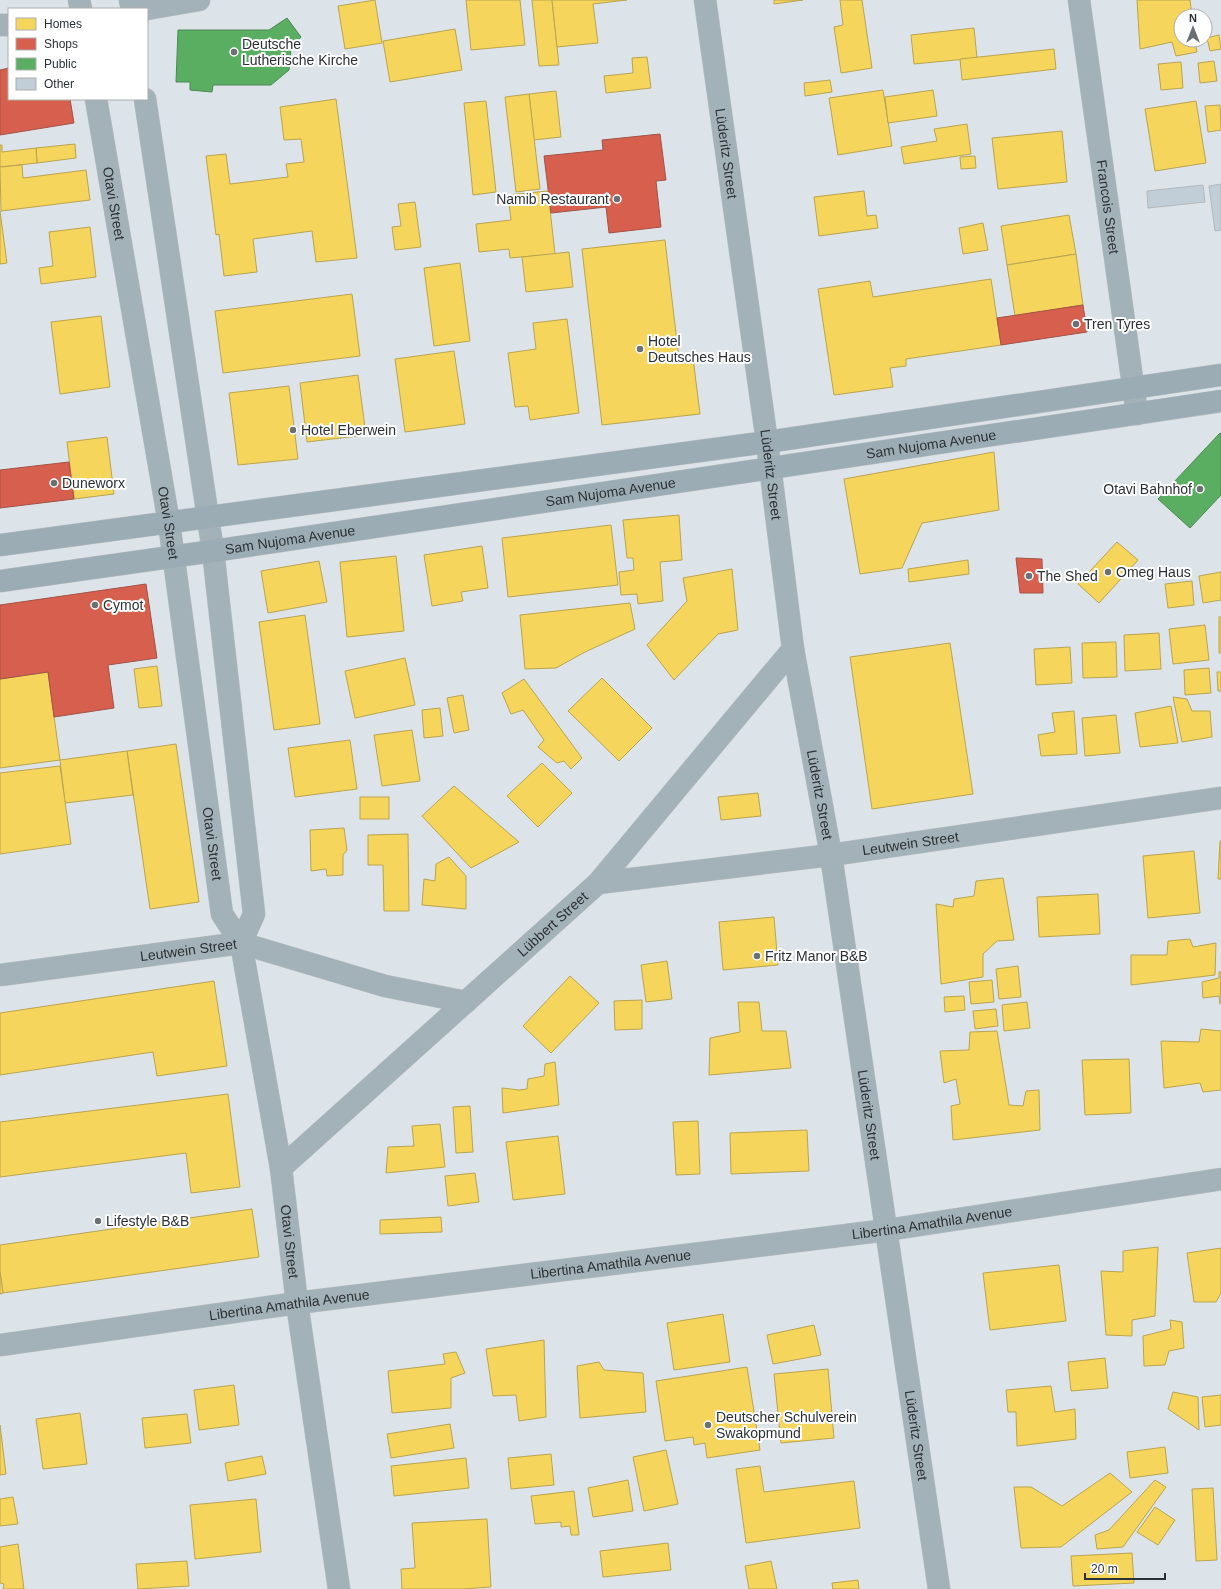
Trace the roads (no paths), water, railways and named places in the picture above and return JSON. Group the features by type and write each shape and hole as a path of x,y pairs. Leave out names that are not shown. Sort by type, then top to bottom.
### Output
{"highway":[{"name":"Sam Nujoma Avenue","path":"0,545 767,442 1221,375"},
{"name":"Sam Nujoma Avenue","path":"0,581 213,551 1221,401"}],"street":[{"path":"148,9 199,0"},
{"name":"Lüderitz Street","path":"705,0 767,442 769,468 793,649 831,856 939,1589"},
{"name":"Francois Street","path":"1079,0 1137,414"},
{"name":"Otavi Street","path":"96,100 169,523 222,914 241,943 281,1168 297,1303 339,1589"},
{"path":"145,100 213,551 254,914 241,943"},
{"name":"Lübbert Street","path":"281,1168 598,883 793,649"},
{"name":"Leutwein Street","path":"598,883 831,856 1221,798"},
{"name":"Leutwein Street","path":"0,975 241,943 385,986 466,1002"},
{"name":"Libertina Amathila Avenue","path":"0,1345 297,1303 887,1230 1221,1179"}],"place":[{"name":"Deutsche Lutherische Kirche","path":"234,52"},
{"name":"Namib Restaurant","path":"617,199"},
{"name":"Tren Tyres","path":"1076,324"},
{"name":"Hotel Deutsches Haus","path":"640,349"},
{"name":"Hotel Eberwein","path":"293,430"},
{"name":"Duneworx","path":"54,483"},
{"name":"Otavi Bahnhof","path":"1200,489"},
{"name":"Omeg Haus","path":"1108,572"},
{"name":"The Shed","path":"1029,576"},
{"name":"Cymot","path":"95,605"},
{"name":"Fritz Manor B&B","path":"757,956"},
{"name":"Lifestyle B&B","path":"98,1221"},
{"name":"Deutscher Schulverein Swakopmund","path":"708,1425"}]}
